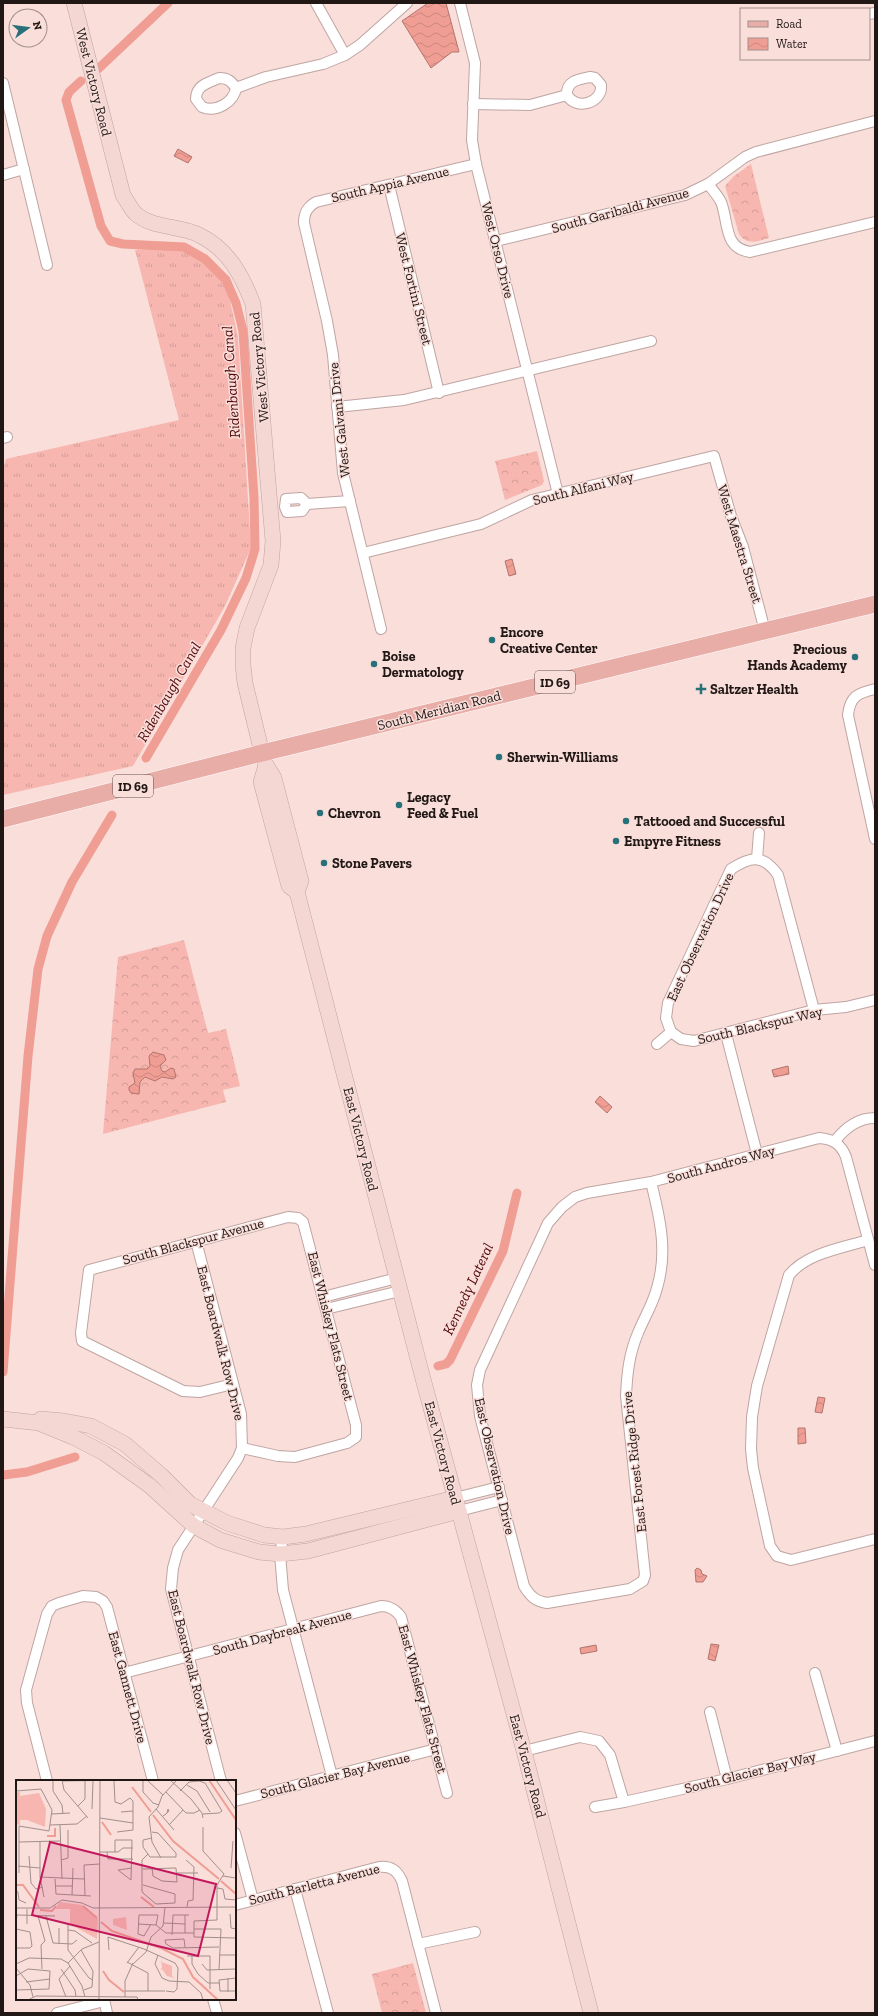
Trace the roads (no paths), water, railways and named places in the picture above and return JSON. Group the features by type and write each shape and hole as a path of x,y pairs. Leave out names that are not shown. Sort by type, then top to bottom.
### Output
{"main road":[{"name":"West Victory Road","path":"74,3 123,195 135,213 143,218 154,223 198,234 217,245 238,269 253,304 278,507 271,565 247,628 244,648 245,682 264,759"},
{"name":"South Meridian Road","path":"3,818 264,759 875,604"},
{"name":"East Victory Road","path":"264,759 262,782 289,886 298,892 399,1284 524,1751 591,2013"},
{"path":"7,1419 58,1420 91,1426 125,1444 162,1476 190,1504 245,1530 264,1535 283,1537 306,1534 457,1504"},
{"path":"7,1419 39,1423 104,1453 150,1486 194,1526 220,1540 258,1552 280,1554 308,1551 457,1504"}],"street":[{"path":"316,3 345,55"},
{"path":"236,88 266,77 323,64 345,55 360,45 407,3"},
{"name":"West Orso Drive","path":"460,3 475,63 472,140 476,164 558,494"},
{"path":"3,83 47,265"},
{"path":"473,104 530,105 567,95"},
{"name":"South Garibaldi Avenue","path":"496,241 685,195 708,184 745,157 756,152 875,121"},
{"name":"South Appia Avenue","path":"306,210 316,202 476,164"},
{"path":"3,175 24,169"},
{"path":"708,184 720,201 731,241 740,250 750,252 875,222"},
{"name":"West Fortini Street","path":"389,185 439,393"},
{"name":"West Galvani Drive","path":"306,210 304,223 327,321 333,355 343,473 381,629"},
{"path":"337,407 404,400 439,393 651,341"},
{"name":"South Alfani Way","path":"363,553 481,524 532,500 714,456"},
{"name":"West Maestra Street","path":"714,456 731,516 743,547 765,631"},
{"path":"278,507 287,512 302,511 307,504 350,501"},
{"path":"875,689 859,693 849,708 849,723 875,839"},
{"path":"759,833 757,859 769,864 778,875 814,1010"},
{"name":"East Observation Drive","path":"672,1032 666,1018 668,1003 731,869 744,860 757,859"},
{"name":"South Blackspur Way","path":"672,1032 681,1039 694,1041 726,1034 814,1010 846,1007 875,1000"},
{"path":"657,1044 672,1032"},
{"path":"726,1034 757,1154"},
{"path":"875,1118 854,1123 841,1133 834,1141 840,1146 846,1156 875,1265"},
{"name":"South Andros Way","path":"562,1207 575,1197 587,1193 651,1182 820,1138 834,1141"},
{"name":"East Forest Ridge Drive","path":"533,1598 546,1603 630,1589 643,1581 646,1569 626,1396 626,1379 632,1348 652,1302 661,1270 662,1234 651,1182"},
{"name":"East Observation Drive","path":"533,1598 524,1586 477,1400 477,1385 480,1370 548,1223 562,1207"},
{"name":"South Blackspur Avenue","path":"233,1384 200,1392 183,1391 82,1341 81,1333 89,1270 288,1216 298,1218"},
{"name":"East Whiskey Flats Street","path":"242,1448 278,1456 295,1457 347,1444 356,1437 356,1426 306,1228 298,1218"},
{"path":"868,1240 813,1258 796,1267 786,1282 757,1386 752,1417 751,1449 770,1546 781,1559 791,1560 875,1539"},
{"name":"East Boardwalk Row Drive","path":"196,1241 241,1414 243,1432 242,1448 238,1458 178,1550 173,1568 171,1589 221,1780"},
{"path":"323,1296 399,1284"},
{"path":"326,1309 399,1284"},
{"path":"457,1504 499,1487"},
{"path":"457,1504 502,1500"},
{"path":"283,1537 280,1554 283,1590 332,1776"},
{"name":"East Gannett Drive","path":"47,1780 27,1703 26,1690 47,1614 52,1606 83,1596 96,1597 107,1607 153,1780"},
{"name":"South Daybreak Avenue","path":"124,1673 381,1606 393,1608"},
{"name":"East Whiskey Flats Street","path":"393,1608 401,1617 447,1793"},
{"path":"815,1673 837,1751"},
{"path":"710,1712 727,1779"},
{"path":"524,1751 580,1738 599,1741 610,1755 624,1802"},
{"name":"South Glacier Bay Way","path":"596,1807 727,1779 875,1741"},
{"name":"South Glacier Bay Avenue","path":"236,1801 436,1749"},
{"path":"236,1837 253,1900"},
{"name":"South Barletta Avenue","path":"236,1904 386,1866 393,1868 399,1873 418,1944"},
{"path":"295,1889 328,2013"},
{"path":"436,2013 418,1944 475,1932"},
{"path":"57,2013 104,2000 107,2013"},
{"path":"213,2000 217,2013"}],"water":[{"path":"428,3 446,3 459,52 452,52 431,68 402,21"},
{"path":"178,149 192,157 188,163 174,156"},
{"path":"512,559 516,574 509,576 505,561"},
{"path":"153,1052 164,1055 166,1060 160,1066 162,1071 165,1072 171,1068 174,1069 176,1077 173,1079 162,1077 155,1081 145,1077 140,1082 139,1094 131,1093 129,1087 135,1083 133,1073 135,1069 147,1069 150,1066 149,1056"},
{"path":"788,1066 789,1074 774,1077 772,1070"},
{"path":"600,1096 612,1107 607,1113 595,1102"},
{"path":"818,1397 825,1398 822,1413 815,1412"},
{"path":"798,1428 805,1428 806,1443 798,1444"},
{"path":"697,1568 701,1570 702,1574 707,1576 703,1582 696,1582 695,1570"},
{"path":"711,1644 719,1645 715,1661 708,1659"},
{"path":"596,1645 597,1651 581,1654 580,1648"}],"waterway":[{"name":"Ridenbaugh Canal","path":"98,69 168,3"},
{"name":"Ridenbaugh Canal","path":"81,81 69,92 66,100 101,226 110,241 123,244 184,247 205,259 226,280 236,303 243,331 254,498 255,549 246,578 221,630 146,758"},
{"name":"Ridenbaugh Canal","path":"3,1372 28,1056 38,969 47,936 72,882 112,815"},
{"name":"Kennedy Lateral","path":"438,1366 446,1364 450,1360 503,1251 517,1193"},
{"name":"Kennedy Lateral","path":"3,1475 27,1472 75,1457"}],"place":[{"name":"Encore Creative Center","path":"492,640"},
{"name":"Precious Hands Academy","path":"855,657"},
{"name":"Boise Dermatology","path":"374,664"},
{"name":"Saltzer Health","path":"701,689"},
{"name":"Sherwin-Williams","path":"499,757"},
{"name":"Legacy Feed & Fuel","path":"399,805"},
{"name":"Chevron","path":"320,813"},
{"name":"Tattooed and Successful","path":"626,821"},
{"name":"Empyre Fitness","path":"616,841"},
{"name":"Stone Pavers","path":"324,863"}]}
